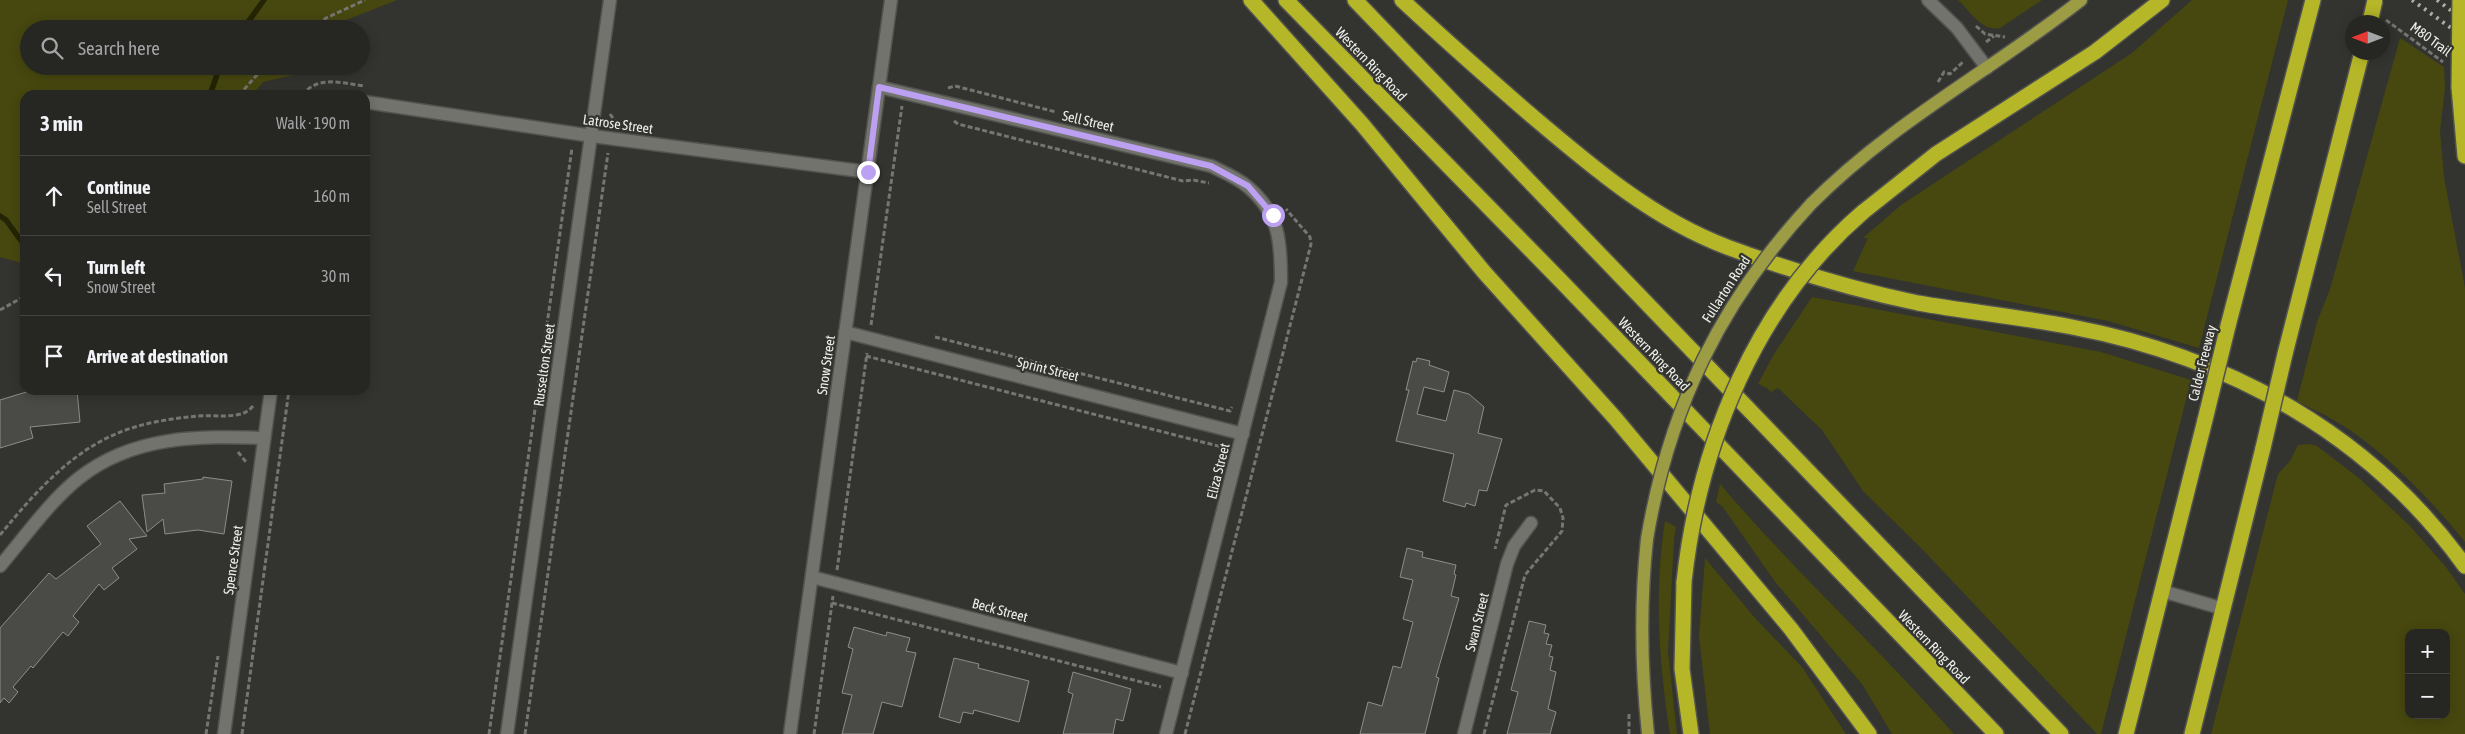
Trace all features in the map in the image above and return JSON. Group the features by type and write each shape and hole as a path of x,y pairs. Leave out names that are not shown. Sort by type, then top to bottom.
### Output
{"highway":[{"path":"1251,0 1362,124 1484,272 1616,418 1792,629 1869,734"},
{"name":"Western Ring Road","path":"1286,0 1562,282 1996,734"},
{"path":"1355,0 2060,734"},
{"path":"1402,0 1455,49 1589,164 1623,190 1684,226 1728,247 1823,279 1919,303 2096,332 2177,355 2237,378 2306,416 2366,460 2421,511 2465,566"},
{"path":"1691,734 1682,668 1684,582 1694,514 1705,466 1742,374 1773,319 1804,275 1841,233 1863,212 1936,154 2095,52 2162,0"},
{"name":"Calder Freeway","path":"2126,734 2228,326 2313,0"},
{"path":"2376,0 2376,15"},
{"path":"2460,0 2459,87 2465,156"},
{"path":"2192,734 2285,354 2360,60"}],"main road":[{"name":"Fullarton Road","path":"1648,734 1641,654 1641,605 1647,539 1663,461 1676,418 1693,378 1722,322 1750,278 1811,204 1864,155 2081,0"}],"street":[{"name":"Russelton Street","path":"507,734 610,0"},
{"name":"Snow Street","path":"790,734 891,0"},
{"path":"1928,0 1957,28 1987,68"},
{"name":"Sell Street","path":"879,87 903,99 1211,166 1248,186 1273,215"},
{"name":"Latrose Street","path":"370,103 592,136 868,172"},
{"name":"Eliza Street","path":"1166,734 1281,282 1281,242 1273,215"},
{"name":"Sprint Street","path":"845,332 1243,434"},
{"name":"Spence Street","path":"224,734 270,395"},
{"path":"0,566 64,491 79,478 120,455 159,442 202,436 264,438"},
{"name":"Swan Street","path":"1464,734 1507,564 1514,546 1531,523"},
{"name":"Beck Street","path":"812,577 1182,673"},
{"path":"2162,591 2224,609"}],"path":[{"path":"323,20 364,0"},
{"name":"M80 Trail","path":"2390,29 2450,66"},
{"path":"244,90 258,75"},
{"path":"306,90 308,87 325,81 366,86"},
{"path":"944,89 955,86 1061,113"},
{"path":"903,99 911,106"},
{"path":"814,734 903,99"},
{"path":"608,107 611,118 615,121 630,124"},
{"path":"952,118 958,124 1183,181 1193,180 1212,184"},
{"path":"489,734 571,141"},
{"path":"525,734 610,150"},
{"path":"1185,734 1311,244 1310,237 1281,204"},
{"path":"0,310 20,299"},
{"path":"871,322 881,324"},
{"path":"928,336 1230,411 1233,402"},
{"path":"242,734 288,395"},
{"path":"236,450 247,464"},
{"path":"832,603 1160,687"},
{"path":"206,734 219,652"}],"shaded area":[{"path":"0,0 397,0 346,20 20,20 20,75 294,75 263,82 256,90 20,90 20,263 0,257"},
{"path":"1958,0 2042,0 2000,28 1994,28 1982,24"},
{"path":"2192,0 2288,0 2199,348 2108,321 1853,271 1868,238 1863,238 1901,205 2132,53"},
{"path":"2400,38 2444,67 2445,88 2440,131 2444,177 2465,288 2465,542 2422,493 2372,446 2327,416 2297,401 2317,322 2330,289"},
{"path":"1812,297 2101,352 2191,380 2101,734 2097,734 1923,550 1863,491 1822,430 1778,388 1771,392 1758,384 1774,354"},
{"path":"2310,444 2317,446 2360,479 2410,526 2446,567 2465,594 2465,734 2211,734 2278,474 2290,461 2298,445"},
{"path":"1720,484 1777,548 1954,734 1892,734 1862,684 1776,583 1722,506 1716,502"},
{"path":"1665,521 1676,527 1668,652 1677,734 1670,734 1659,628 1660,574"},
{"path":"1705,558 1755,618 1802,667 1846,734 1710,734 1699,636"}],"building":[{"path":"1417,358 1430,361 1429,365 1449,372 1444,392 1424,387 1417,414 1446,421 1454,390 1469,394 1484,407 1478,433 1502,439 1487,491 1479,490 1475,506 1466,503 1465,507 1443,501 1454,454 1396,441 1409,390 1406,390 1413,361 1416,362"},
{"path":"20,394 77,395 80,422 30,427 33,438 0,448 0,400"},
{"path":"203,477 232,481 224,534 198,530 165,534 163,519 147,532 142,495 165,493 164,484 203,479"},
{"path":"120,501 147,536 129,539 137,549 112,568 119,578 104,590 99,584 73,616 79,622 68,636 63,632 33,668 31,666 13,687 18,692 9,703 4,698 0,703 0,628 49,573 56,579 101,544 87,526"},
{"path":"1407,548 1423,552 1422,557 1456,565 1454,574 1456,575 1451,596 1459,598 1436,677 1439,678 1425,734 1360,734 1368,702 1382,706 1393,666 1401,668 1413,622 1403,619 1413,580 1400,577"},
{"path":"1529,621 1546,625 1544,633 1549,634 1546,644 1552,645 1549,656 1553,657 1550,670 1556,672 1548,709 1556,712 1550,734 1507,734 1518,692 1511,690"},
{"path":"854,627 886,636 887,632 910,638 906,651 916,653 902,707 882,702 873,734 842,734 852,695 842,693 853,649 848,647"},
{"path":"954,658 979,664 978,668 1029,681 1019,722 974,710 973,714 963,712 960,723 939,717"},
{"path":"1073,672 1131,689 1123,721 1116,719 1113,734 1063,734 1073,694 1068,692"}],"waterway":[{"path":"250,20 264,0"},
{"path":"212,90 217,75"},
{"path":"0,216 6,220 20,239"}],"railway":[{"path":"2412,0 2465,38"},
{"path":"2437,0 2465,21"}],"route":[{"path":"868,172 879,87 1211,166 1248,186 1273,215"}]}
